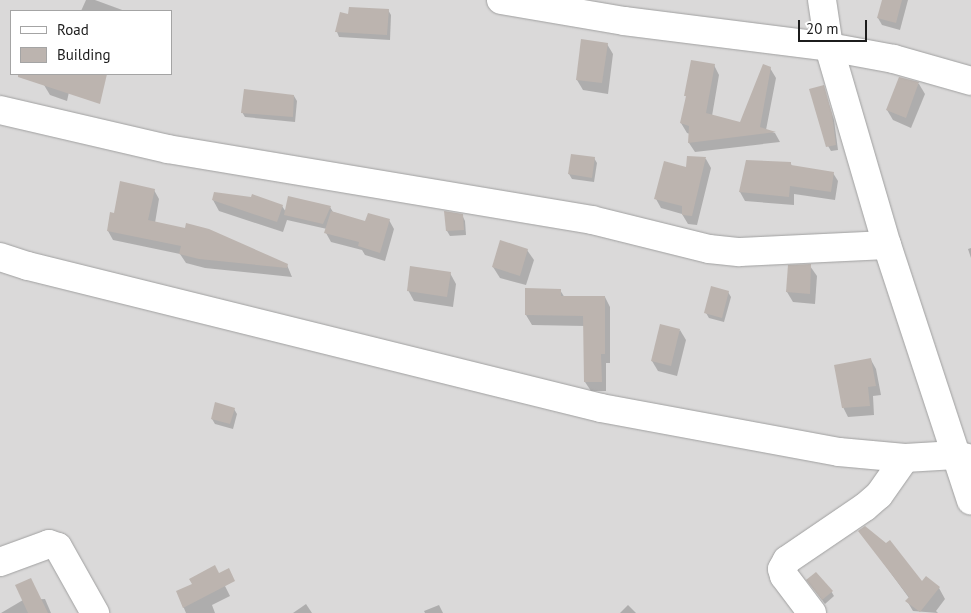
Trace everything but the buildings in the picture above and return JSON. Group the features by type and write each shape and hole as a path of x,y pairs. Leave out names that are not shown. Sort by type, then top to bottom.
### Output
{"street":[{"path":"501,0 624,21 829,47 894,59 971,81"},
{"path":"822,0 829,47 887,245 964,457 971,501"},
{"path":"0,110 168,149 592,220 710,249 740,252 887,245"},
{"path":"0,256 28,266 601,408 839,452 905,458 964,457"},
{"path":"812,613 784,576 782,569 787,560 865,507 879,494 905,458"},
{"path":"0,562 49,544 58,547 95,613"}],"shaded area":[{"path":"0,0 971,0 971,613 0,613"}]}
